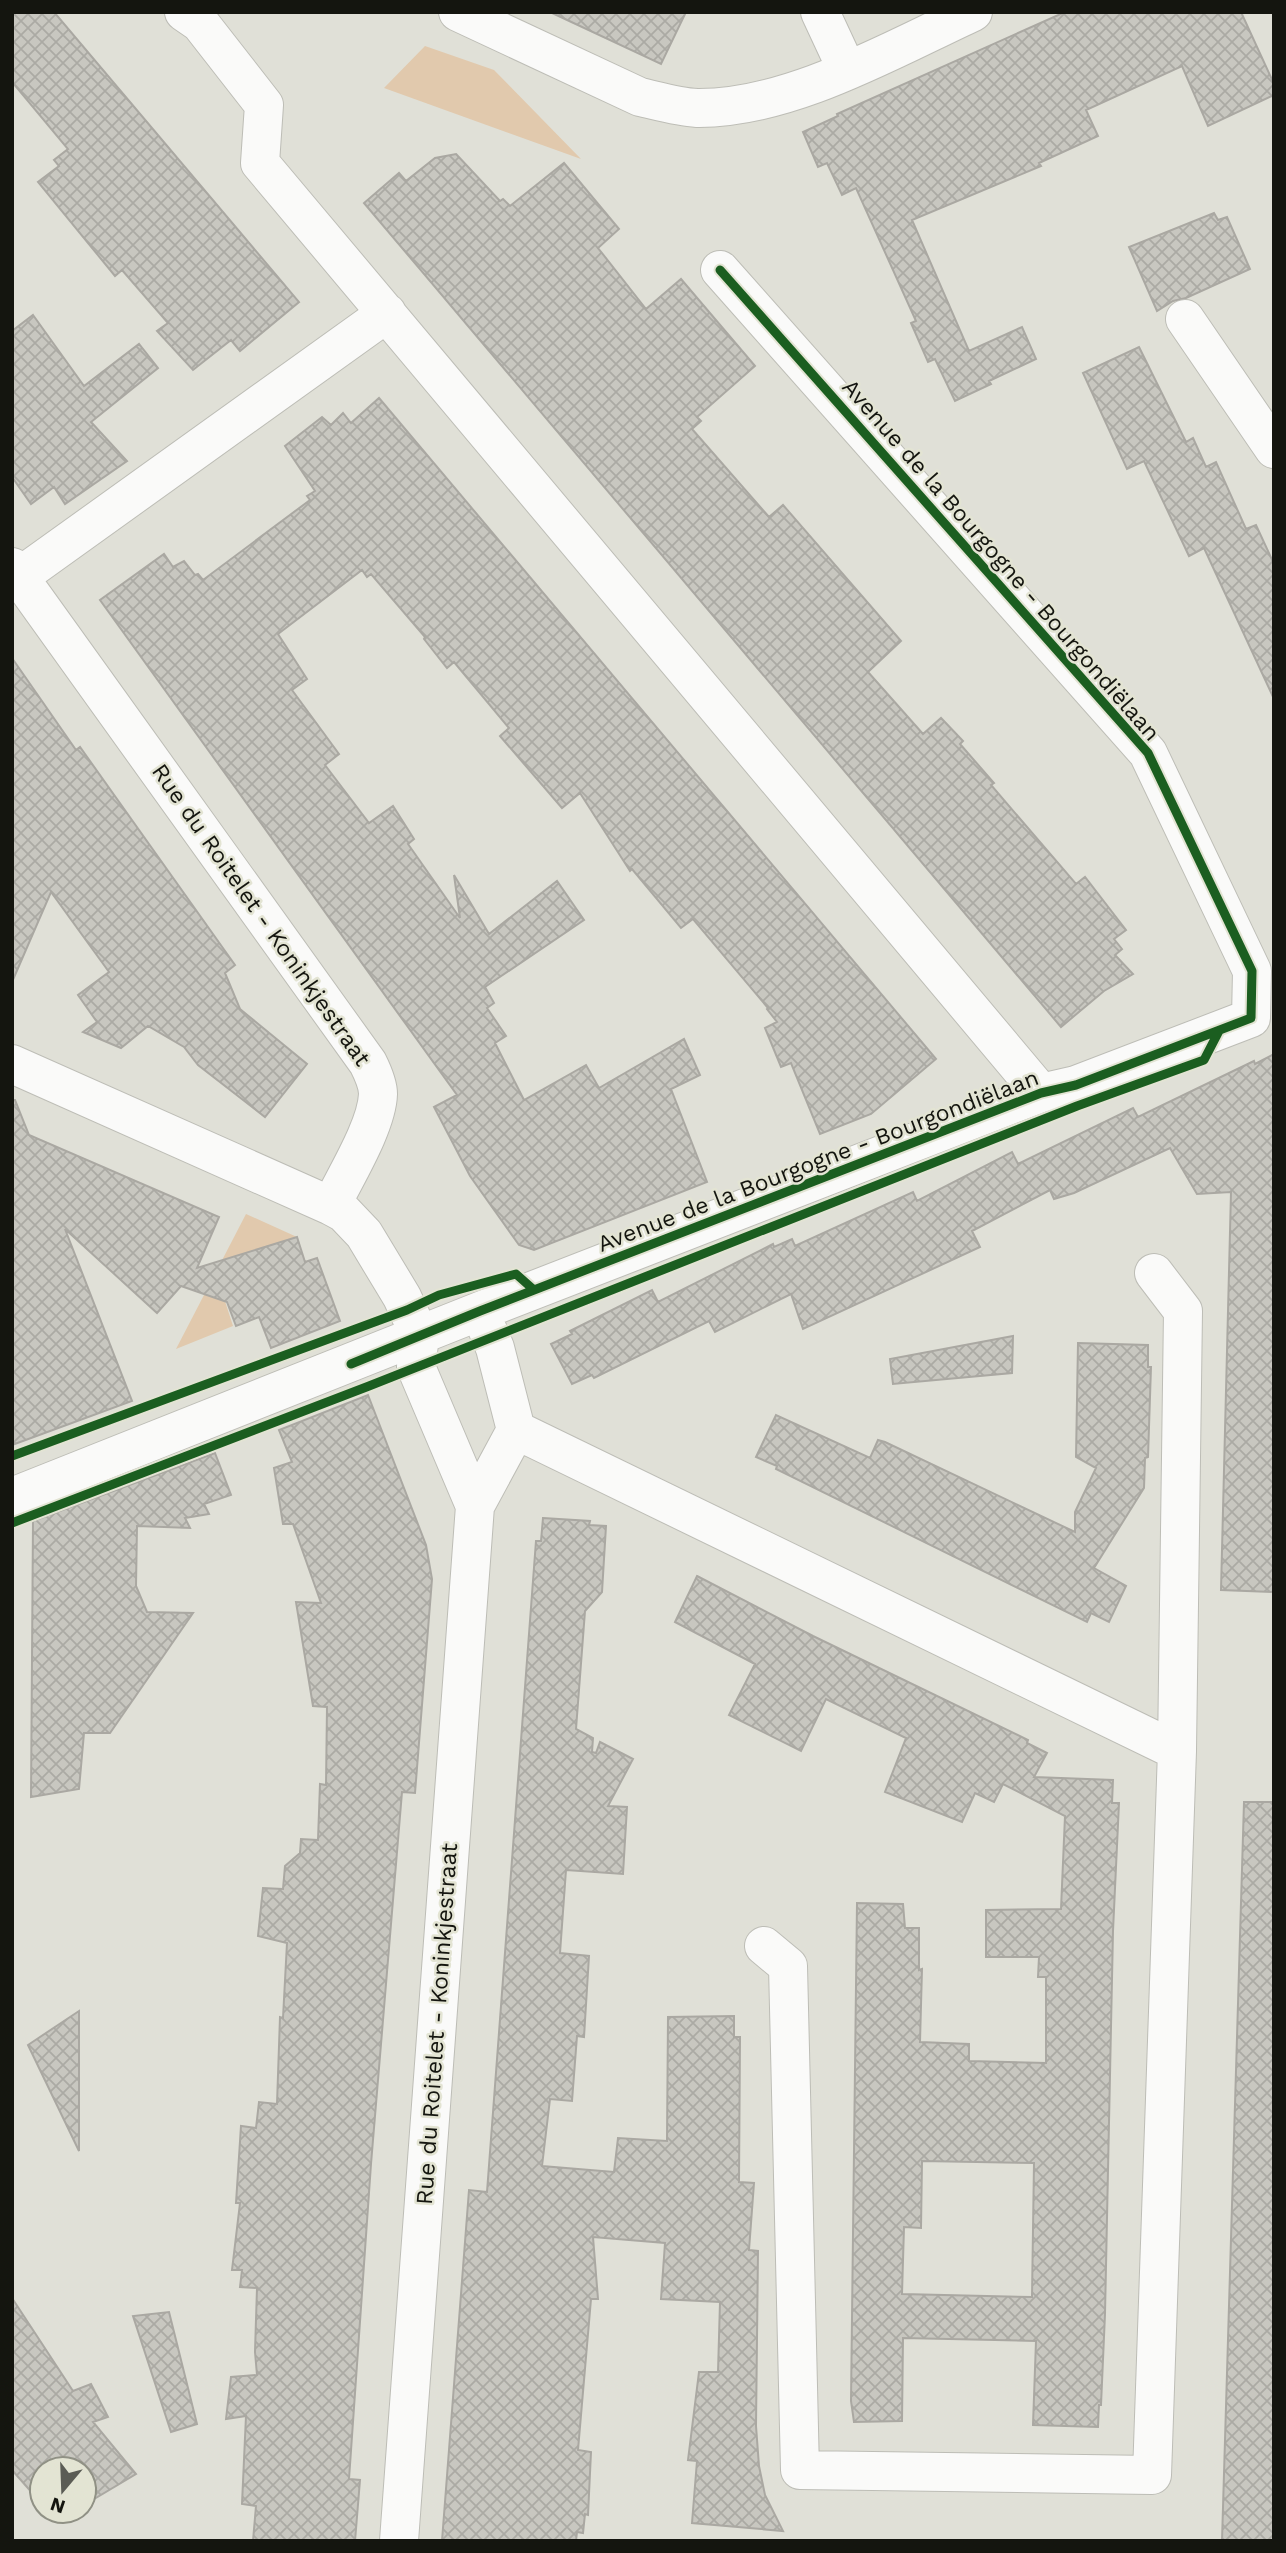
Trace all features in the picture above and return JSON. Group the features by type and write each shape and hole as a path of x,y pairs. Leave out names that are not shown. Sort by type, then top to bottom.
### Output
{"street":[{"path":"184,12 200,23 264,105 260,163 1041,1093"},
{"path":"458,12 629,92 668,104 697,108 755,102 784,95 973,12"},
{"path":"820,12 846,70"},
{"name":"Avenue de la Bourgogne - Bourgondiëlaan","path":"12,1497 480,1311 1041,1093 1076,1085 1251,1018 1252,971 1148,753 720,270"},
{"path":"15,576 387,313"},
{"path":"1185,319 1274,449"},
{"name":"Rue du Roitelet - Koninkjestraat","path":"15,576 369,1063 378,1093 376,1109 331,1206 344,1213 364,1234 402,1297 420,1336 416,1367 475,1506"},
{"path":"12,1063 331,1206"},
{"path":"764,1946 788,1966 800,2470 1152,2475 1177,1751 1183,1311 1154,1273"},
{"path":"480,1311 495,1348 516,1430 1177,1751"},
{"name":"Rue du Roitelet - Koninkjestraat","path":"399,2541 475,1506 516,1430"}],"shaded area":[{"path":"425,46 494,70 581,159 384,88"},
{"path":"246,1214 297,1237 242,1254 222,1292 233,1326 176,1349"}],"building":[{"path":"12,12 54,12 299,302 240,351 231,340 193,370 157,331 168,323 122,270 115,276 38,182 59,166 54,160 68,149 12,82"},
{"path":"550,12 686,12 661,64"},
{"path":"1065,12 1241,12 1274,84 1274,95 1208,126 1182,66 1086,110 1098,136 1039,163 1041,166 912,220 969,351 1022,327 1036,359 989,381 991,384 955,401 935,359 928,362 911,323 916,321 856,188 842,195 827,163 818,167 803,132 838,116 837,114"},
{"path":"456,154 500,201 503,199 510,206 564,163 619,229 598,248 646,309 681,279 755,366 697,417 701,421 692,429 769,517 783,505 901,641 868,672 923,734 941,718 963,741 960,744 994,783 991,785 1076,884 1085,877 1126,930 1114,939 1122,949 1115,955 1133,974 1104,991 1061,1027 364,203 399,173 406,181 435,158"},
{"path":"1214,213 1218,220 1227,217 1250,269 1186,298 1173,301 1157,311 1129,247"},
{"path":"33,315 84,386 139,344 158,368 91,422 127,461 65,504 54,487 31,504 12,477 12,331"},
{"path":"1139,347 1186,442 1193,438 1206,467 1216,462 1246,529 1256,525 1274,564 1274,699 1204,548 1189,556 1144,461 1127,469 1083,373"},
{"path":"379,398 936,1059 871,1114 820,1134 791,1063 781,1067 765,1028 777,1022 768,1008 693,919 681,928 632,869 630,871 580,793 562,808 500,736 509,728 454,662 447,668 425,637 371,574 367,577 362,570 278,634 307,679 292,690 339,754 325,765 369,823 393,806 414,839 408,844 460,918 454,875 489,934 557,881 584,920 485,987 494,1003 487,1008 506,1036 495,1043 524,1100 586,1065 599,1088 684,1039 700,1075 671,1089 707,1182 534,1250 519,1245 470,1176 434,1107 457,1095 100,600 164,554 173,567 184,561 195,575 198,574 203,580 310,500 307,496 315,491 285,446 322,417 331,425 343,413 351,423"},
{"path":"12,658 76,750 80,747 235,965 225,973 240,1009 307,1064 265,1117 198,1065 184,1047 148,1026 121,1048 83,1032 97,1022 78,995 109,972 51,892 12,982"},
{"path":"1274,1054 1274,1592 1221,1590 1231,1192 1197,1194 1170,1148 1074,1193 1054,1199 1050,1190 972,1231 980,1247 803,1329 791,1294 715,1332 709,1321 594,1378 592,1375 572,1384 551,1344 572,1334 570,1331 652,1290 658,1302 773,1244 774,1247 792,1239 795,1246 913,1192 917,1201 1012,1152 1018,1164 1133,1108 1138,1117"},
{"path":"12,1100 15,1100 29,1135 219,1217 197,1268 297,1237 305,1262 317,1258 340,1321 271,1348 259,1317 236,1326 227,1302 181,1286 157,1313 65,1229 132,1401 12,1445"},
{"path":"1013,1336 1012,1373 893,1384 890,1359"},
{"path":"1078,1343 1148,1345 1148,1367 1151,1367 1148,1457 1145,1458 1144,1488 1094,1568 1126,1586 1109,1622 1091,1613 1087,1622 756,1457 776,1415 870,1458 878,1440 885,1442 1075,1532 1075,1512 1096,1468 1076,1457"},
{"path":"368,1395 426,1545 432,1579 415,1793 402,1792 371,2164 349,2479 360,2480 355,2541 253,2541 256,2506 242,2504 246,2416 226,2419 231,2377 257,2375 257,2288 240,2287 242,2270 232,2270 240,2203 236,2203 241,2126 256,2128 259,2102 277,2104 280,2017 283,2018 287,1943 258,1936 263,1888 283,1889 285,1866 300,1853 301,1839 318,1840 320,1784 326,1785 327,1707 313,1706 296,1602 321,1603 293,1524 283,1524 274,1468 292,1462 279,1430"},
{"path":"215,1453 231,1495 204,1504 209,1514 185,1518 190,1528 137,1526 136,1586 147,1612 193,1613 110,1733 84,1733 79,1789 31,1797 33,1521"},
{"path":"543,1518 590,1521 589,1525 606,1526 602,1592 585,1611 576,1729 593,1738 592,1752 596,1753 600,1742 633,1759 608,1806 627,1807 623,1874 566,1870 560,1953 589,1956 584,2037 577,2036 572,2101 550,2099 542,2166 614,2172 618,2138 667,2141 668,2017 734,2016 734,2037 740,2037 739,2182 754,2183 749,2250 758,2251 756,2426 759,2466 765,2495 783,2531 692,2523 697,2461 688,2460 699,2372 718,2372 720,2302 661,2299 665,2243 593,2237 598,2299 591,2299 578,2450 591,2452 588,2515 585,2514 583,2533 577,2532 576,2541 442,2541 469,2190 487,2192 536,1541 541,1541"},
{"path":"697,1576 813,1636 1028,1740 1027,1743 1047,1753 1034,1777 1113,1780 1112,1803 1119,1803 1113,1931 1105,2314 1098,2427 1033,2425 1036,2341 903,2338 902,2421 854,2422 851,2401 857,1903 903,1904 905,1928 919,1928 919,1970 922,1969 920,2042 969,2044 969,2061 1046,2063 1046,1977 1038,1977 1039,1957 986,1957 986,1910 1061,1909 1065,1816 1003,1784 994,1802 975,1793 962,1822 885,1792 906,1738 826,1699 801,1751 729,1715 755,1664 675,1622","holes":["922,2161 1034,2163 1032,2297 902,2294 904,2227 921,2228"]},
{"path":"1244,1802 1274,1802 1274,2541 1222,2541"},
{"path":"79,2011 79,2151 28,2045"},
{"path":"12,2298 73,2391 91,2384 108,2417 93,2422 136,2474 98,2497 98,2455 28,2455 28,2488 12,2470"},
{"path":"169,2312 197,2424 171,2432 133,2316"}],"cycle path":[{"path":"351,1364 480,1311 1041,1093 1076,1085 1251,1018 1252,971 1148,753 720,270"},
{"path":"12,1523 369,1386 1077,1106 1204,1060 1219,1031"},
{"path":"12,1456 407,1310 439,1295 516,1274 534,1290"}]}
